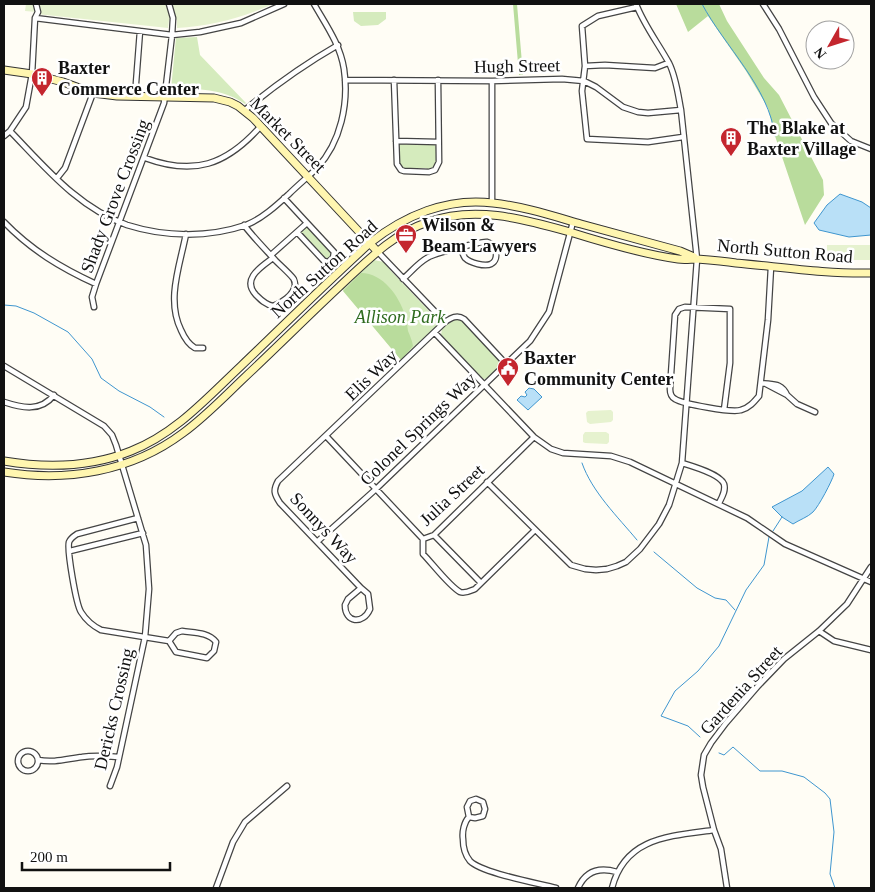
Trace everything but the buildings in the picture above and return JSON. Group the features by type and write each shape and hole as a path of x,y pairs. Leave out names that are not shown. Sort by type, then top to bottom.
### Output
{"main road":[{"name":"Market Street","path":"4,70 32,74 63,82 93,94 214,98 230,102 245,110 377,251"},
{"name":"North Sutton Road","path":"4,461 34,465 86,463 119,455 151,441 178,424 370,243 394,226 426,210 455,204 492,202 680,251 697,259"},
{"name":"North Sutton Road","path":"4,472 40,477 92,473 122,465 147,455 172,441 203,418 377,251 397,237 420,225 445,216 499,214 642,252 680,259 871,273"}],"street":[{"path":"4,136 10,131 26,107 32,74 35,18 38,12 36,4"},
{"name":"Shady Grove Crossing","path":"94,307 92,296 96,284 145,158 166,96 173,18 169,4"},
{"path":"35,18 172,35 200,32 241,23 284,4"},
{"path":"10,131 70,191 89,205 120,222 153,231 186,234 214,233 244,225 261,216 284,198 317,167 334,142 344,111 345,80 338,45 314,4"},
{"path":"763,4 779,29 814,97 831,123 851,141 871,149"},
{"path":"487,482 571,565 596,570 617,566 634,556 656,528 669,505 682,463 697,259 684,137 681,110 674,78 668,63 642,19 637,6 598,16 582,26 586,66 582,92 588,139 648,142 684,137"},
{"path":"135,96 140,31"},
{"path":"245,110 269,90 315,58 338,45"},
{"path":"586,66 605,64 655,68 668,63"},
{"name":"Hugh Street","path":"345,80 492,81 562,78 584,81 606,93 624,107 638,112 681,110"},
{"path":"394,80 396,160 401,170 429,172 438,166 438,80"},
{"path":"492,81 492,202"},
{"path":"57,178 65,168 93,94"},
{"path":"145,158 178,167 198,166 219,161 232,154 260,127"},
{"path":"396,141 438,142"},
{"path":"284,198 334,252 334,258 328,262 324,261 296,232"},
{"path":"4,222 16,235 45,257 63,269 96,284"},
{"name":"Colonel Springs Way","path":"318,541 376,489 530,341 549,312 573,222"},
{"path":"244,225 272,256 294,279 295,285 292,293 273,306 254,294 250,284 252,276 272,256 296,232 306,223"},
{"path":"186,234 174,289 174,311 178,326 188,342 195,348 203,348"},
{"path":"403,279 427,257 481,242 489,242 494,246 495,260 486,265 469,261 464,257 460,248"},
{"path":"377,251 445,322 454,317 462,317 506,364"},
{"path":"724,410 730,363 730,309 682,307 678,309 675,315 670,389 673,398 687,403 724,410 741,410 751,405 759,396 764,383 771,267"},
{"name":"Elis Way","path":"277,484 445,322"},
{"path":"435,332 534,437 551,449 563,453 612,456 630,462 748,518 785,544 871,582"},
{"name":"Dericks Crossing","path":"4,366 104,426 112,435 146,545 149,589 145,637 119,757 110,786"},
{"path":"764,383 779,388 796,404 815,412"},
{"path":"4,402 36,408 46,403 54,395"},
{"path":"327,437 423,539"},
{"name":"Julia Street","path":"534,437 434,535 423,539 423,554 460,592 467,593 481,583 535,530"},
{"path":"682,463 720,478 724,484 725,492 719,503"},
{"name":"Sonnys Way","path":"277,484 274,488 275,495 280,503 368,594 370,609 365,617 358,620 347,615 345,604 361,588"},
{"path":"138,518 77,534 69,542 77,603 81,613 92,625 101,630 169,641 176,652 207,658 216,646 216,642 206,635 182,631 176,633 169,641"},
{"path":"70,551 142,533"},
{"path":"434,535 481,583"},
{"name":"Gardenia Street","path":"727,888 721,849 714,830 701,775 702,761 707,749 726,723 764,679 847,604 871,567"},
{"path":"819,631 834,641 871,650"},
{"path":"38,760 34,768 30,770 25,770 19,764 20,755 24,752 33,752 38,760 49,762 81,757 119,757"},
{"path":"216,888 233,842 245,822 287,786"},
{"path":"469,817 483,816 486,808 483,802 476,799 470,801 467,807 469,817 466,820 462,836 463,849 470,861 484,869 556,888"},
{"path":"612,888 618,872 631,854 653,841 714,830"},
{"path":"578,888 582,880 592,872 605,869 618,872"}],"green space":[{"path":"26,4 273,4 238,17 202,25 177,28 177,20 169,20 168,28 37,14 37,12 25,11"},
{"path":"513,4 517,4 523,75 519,75"},
{"path":"676,4 719,4 727,21 764,78 779,95 823,180 824,195 805,225 775,136 768,108 746,71 708,16 688,32"},
{"path":"353,12 386,12 386,19 378,25 361,26 354,21"},
{"path":"197,37 200,55 245,104 228,95 210,90 171,89 176,38"},
{"path":"400,144 434,144 436,147 436,157 434,166 428,170 426,168 403,169 399,165 398,148"},
{"path":"306,226 333,254 329,260 325,260 299,233"},
{"path":"827,245 871,245 871,260 827,260"},
{"name":"Allison Park","path":"374,260 384,262 430,312 437,316 440,322 402,361 342,289"},
{"path":"361,273 369,274 383,281 399,300 406,317 413,346 401,360 343,291"},
{"path":"458,319 500,361 500,367 489,378 483,379 441,335 442,329 452,320"},
{"path":"611,410 613,412 613,420 611,422 590,424 587,422 586,413 588,411"},
{"path":"585,432 606,432 609,434 609,442 607,444 585,443 583,442 583,435"}],"water":[{"path":"840,194 862,202 871,208 871,235 849,237 819,230 814,223 827,205"},
{"path":"529,388 534,389 542,397 528,410 517,400 521,396 525,397 527,395 525,392"},
{"path":"828,467 834,474 833,477 822,499 811,514 793,524 772,507 802,491"}],"waterway":[{"path":"702,4 755,84 771,118 775,136"},
{"path":"4,305 16,306 34,313 68,332 92,359 101,378 119,391 150,407 164,417"},
{"path":"582,463 586,474 599,494 637,540"},
{"path":"773,531 782,517"},
{"path":"700,737 688,726 661,716 675,691 698,671 719,646 746,590 764,565 769,537"},
{"path":"654,552 697,588 715,598 726,600 735,610"},
{"path":"719,753 724,755 733,747 760,771 782,771 804,777 825,793 830,799 834,832 830,874 835,888"}],"place":[{"name":"Baxter Commerce Center","path":"42,97"},
{"name":"The Blake at Baxter Village","path":"731,157"},
{"name":"Wilson & Beam Lawyers","path":"406,254"},
{"name":"Baxter Community Center","path":"508,387"}]}
